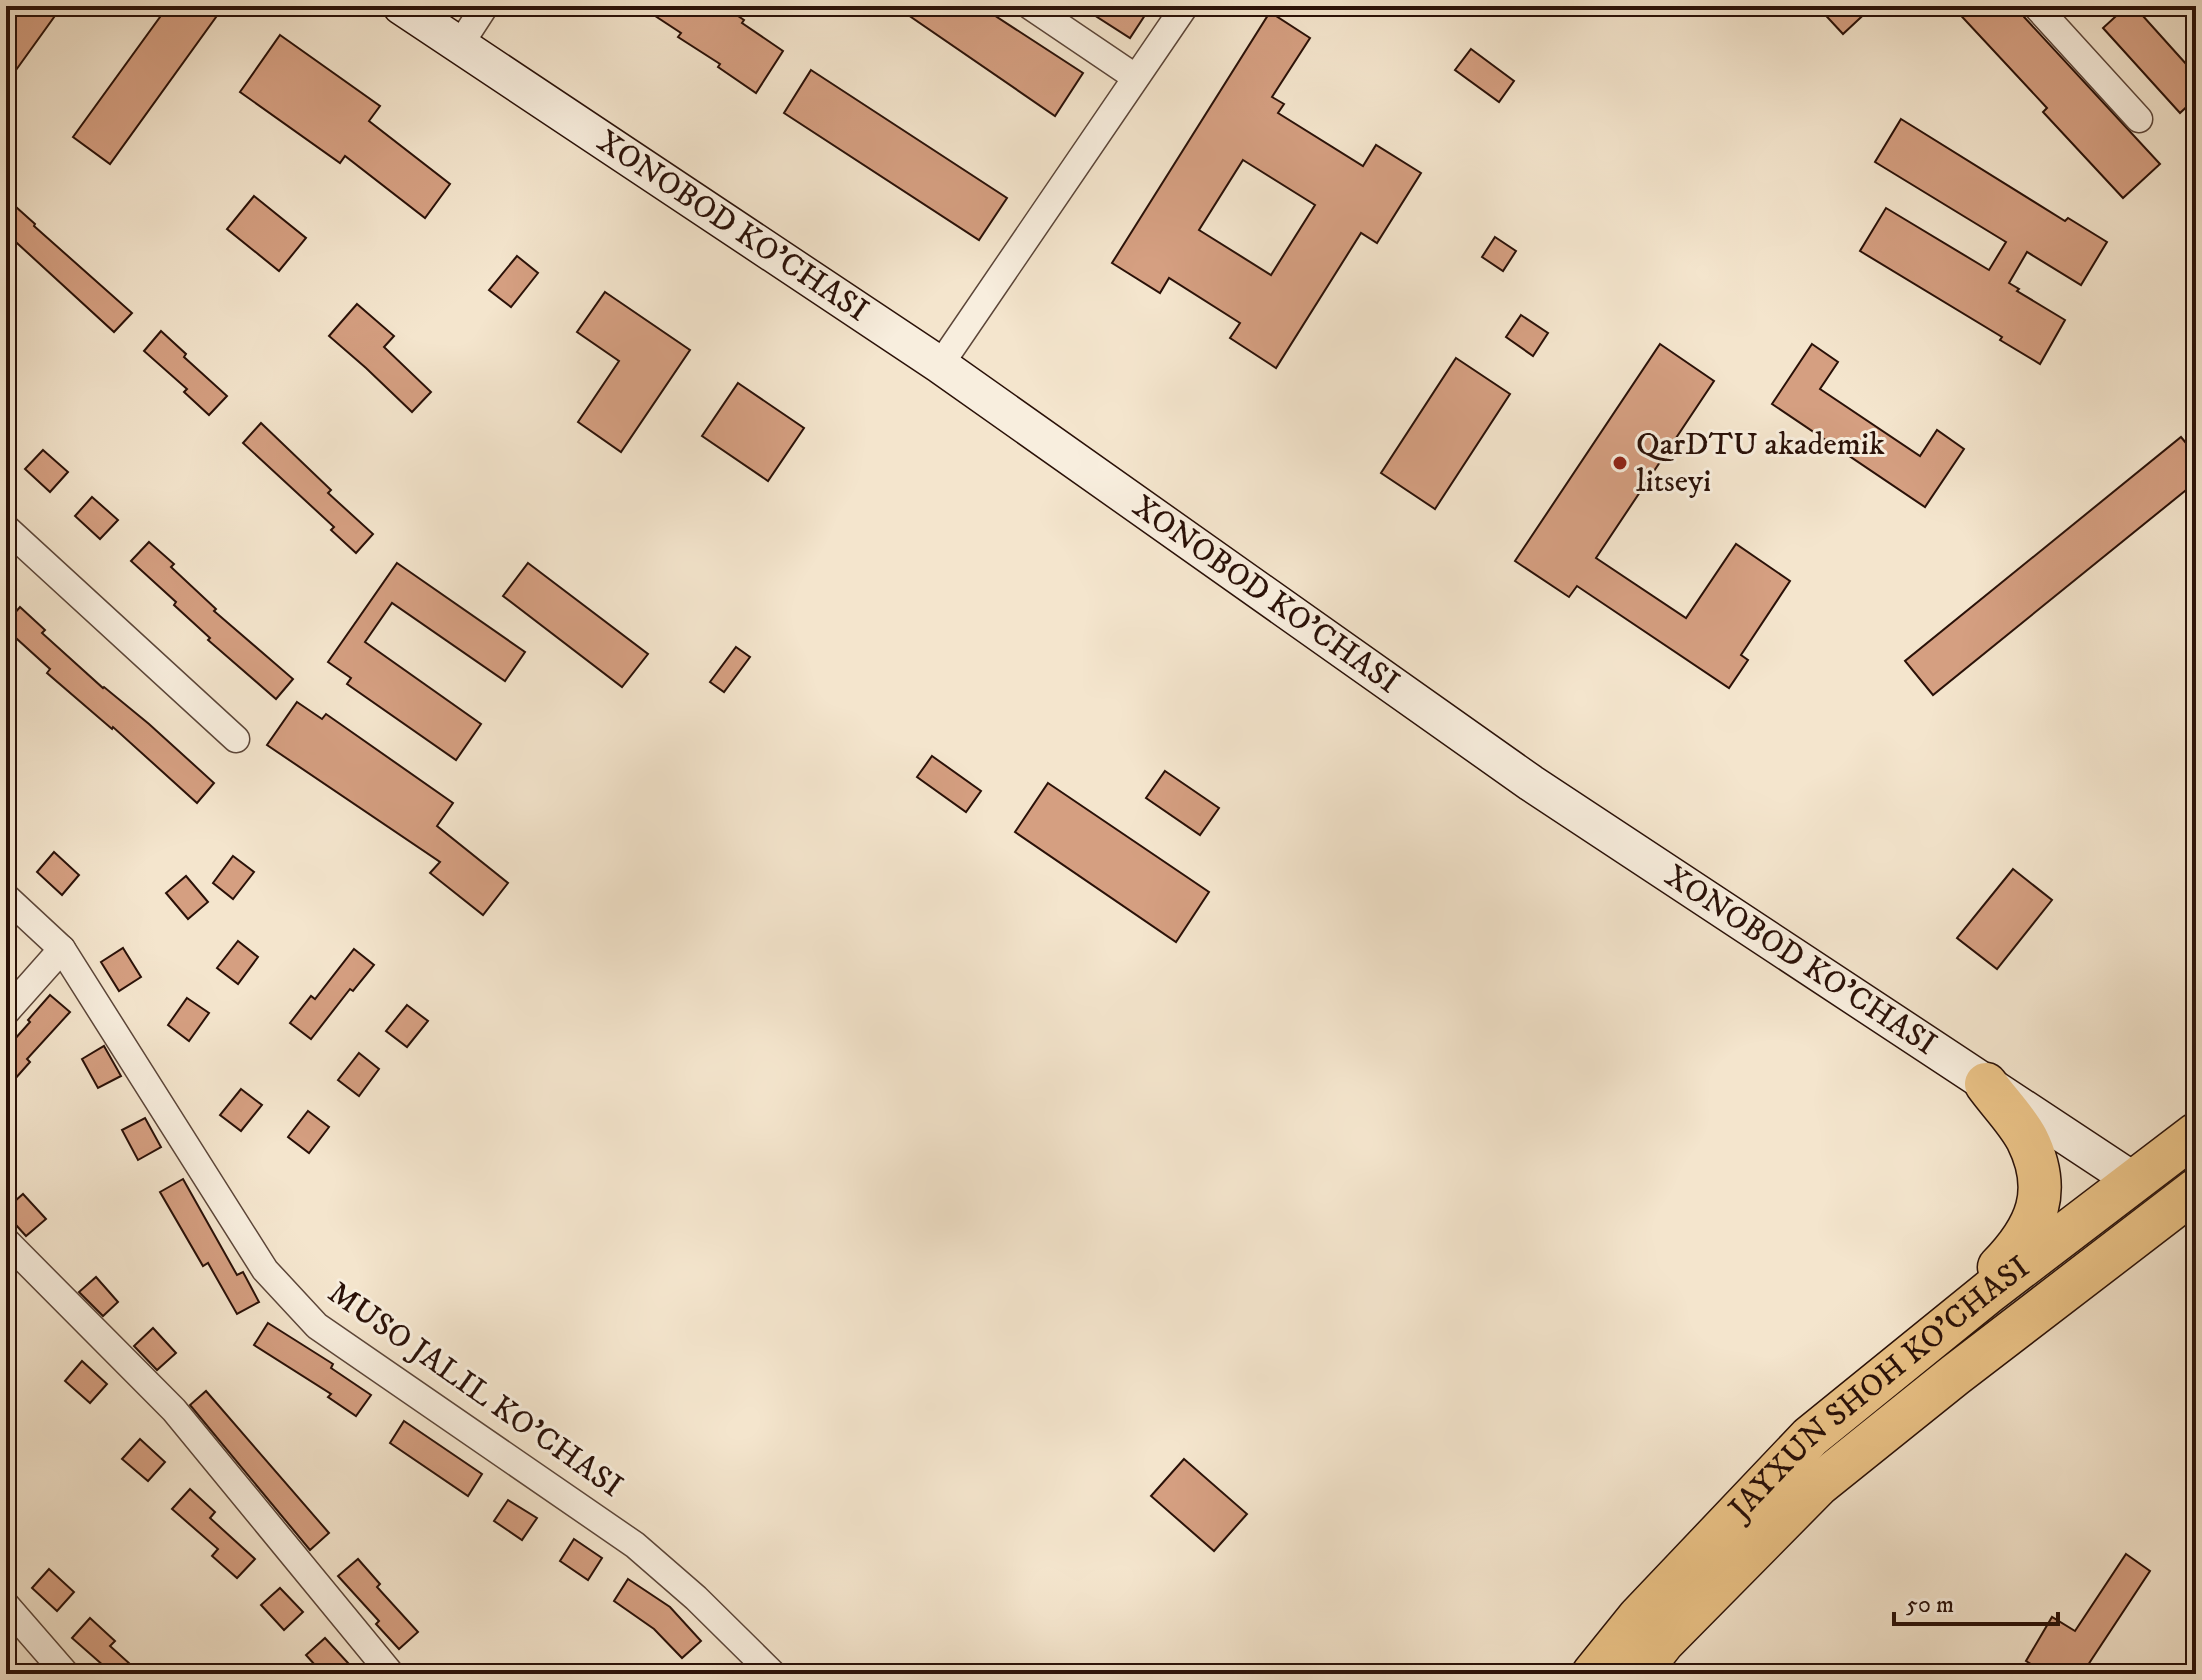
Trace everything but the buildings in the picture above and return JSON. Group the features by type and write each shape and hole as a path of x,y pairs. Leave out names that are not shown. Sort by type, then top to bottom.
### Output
{"highway":[{"path":"1921,1345 2004,1261 2033,1223 2042,1183 2027,1139 1986,1084"},
{"name":"JAYXUN SHOH KO'CHASI","path":"1593,1674 1639,1617 1810,1437 1921,1345 2196,1134"},
{"name":"JAYXUN SHOH KO'CHASI","path":"1638,1674 1663,1642 1818,1485 1955,1375 2189,1206"}],"main road":[{"name":"XONOBOD KO'CHASI","path":"401,6 940,365 1531,783 2134,1181"}],"street":[{"path":"459,46 485,6"},
{"path":"1030,6 1135,77"},
{"path":"940,365 1185,6"},
{"path":"2036,6 2139,119"},
{"path":"6,528 236,739"},
{"name":"MUSO JALIL KO'CHASI","path":"6,897 62,949 265,1270 317,1326 635,1545 696,1598 773,1674"},
{"path":"6,1012 62,949"},
{"path":"6,1241 174,1410 391,1674"},
{"path":"6,1605 66,1674"}],"place":[{"name":"QarDTU akademik litseyi","path":"1620,463"}]}
